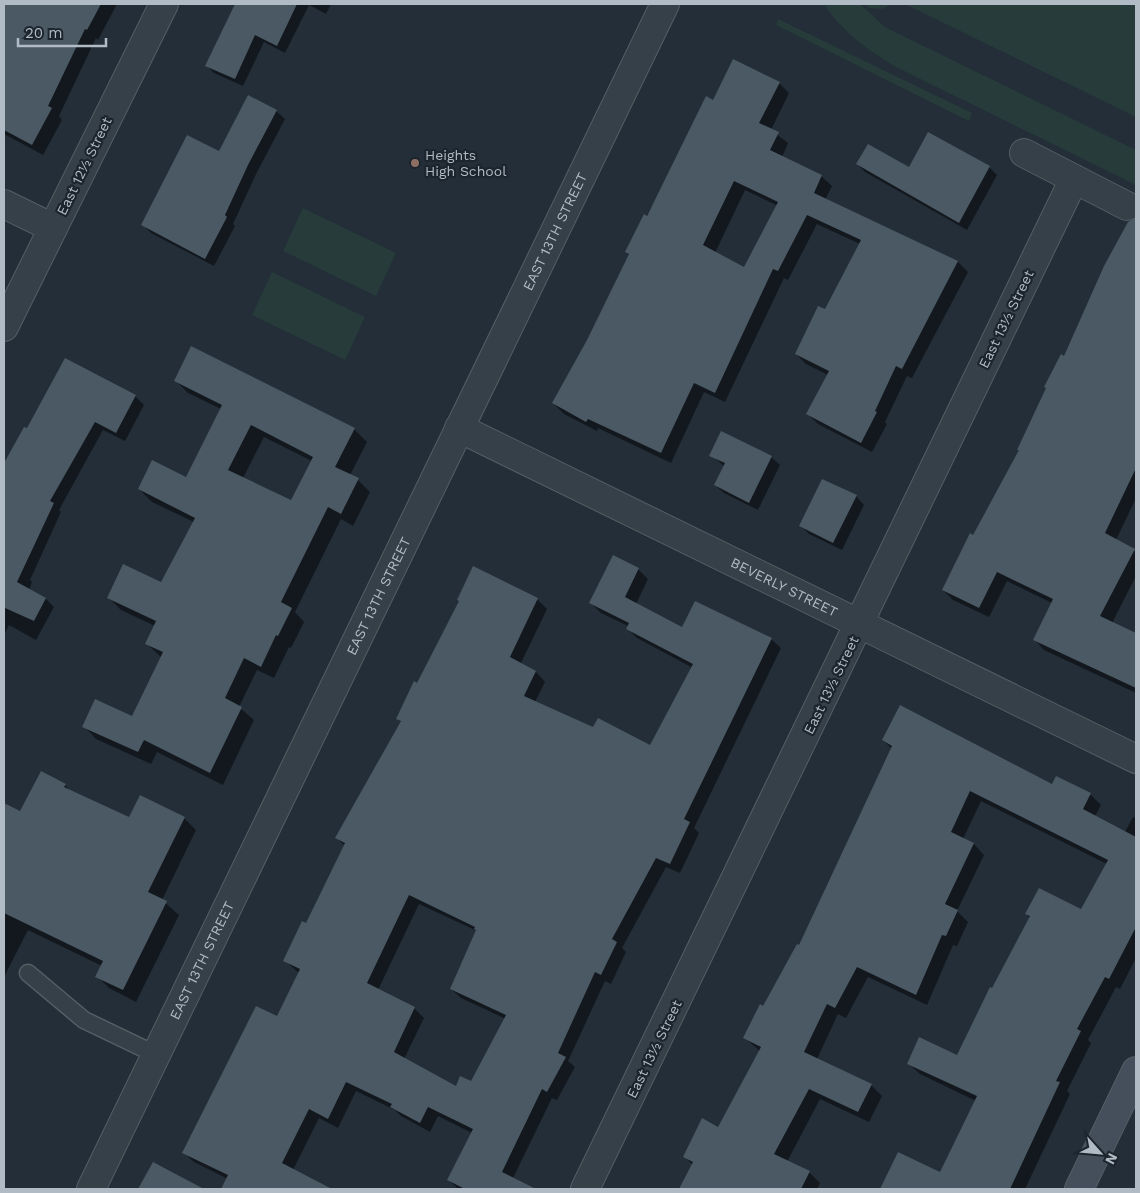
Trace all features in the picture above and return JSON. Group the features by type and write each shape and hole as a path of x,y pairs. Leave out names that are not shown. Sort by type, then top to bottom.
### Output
{"street":[{"name":"East 12½ Street","path":"4,328 164,4"},
{"name":"EAST 13TH STREET","path":"91,1189 666,4"},
{"path":"1024,153 1127,206"},
{"name":"East 13½ Street","path":"585,1189 860,625 1074,179"},
{"path":"4,204 53,228"},
{"name":"BEVERLY STREET","path":"460,428 1136,759"},
{"path":"1079,1189 1136,1071"}],"lane":[{"path":"28,973 84,1020 156,1055"}],"green space":[{"path":"824,4 860,4 885,27 1136,150 1136,185 896,67 856,40"},
{"path":"865,4 892,4 882,9 869,8"},
{"path":"905,4 1136,4 1136,117"},
{"path":"778,19 972,113 969,121 776,25"},
{"path":"303,208 396,253 376,296 283,251"},
{"path":"272,272 365,317 345,360 252,315"}],"building":[{"path":"4,4 101,4 87,30 85,29 48,106 52,108 32,145 4,130"},
{"path":"235,4 297,4 277,46 255,35 235,79 205,66"},
{"path":"733,59 780,82 759,123 779,132 770,150 822,175 814,193 958,261 902,369 896,366 875,411 877,412 861,443 806,414 829,371 795,354 818,306 825,309 861,240 807,215 778,271 773,269 715,393 694,383 661,453 588,419 586,422 552,403 587,340 629,254 625,252 644,214 647,216 706,96 713,100","holes":["734,181 778,202 744,267 703,245"]},
{"path":"248,95 277,110 248,165 225,215 227,217 205,259 141,225 187,135 219,151"},
{"path":"928,132 990,166 959,223 856,164 868,144 909,167"},
{"path":"1136,218 1136,468 1105,533 1135,549 1100,616 1136,633 1136,688 1033,640 1053,599 997,572 979,608 942,590 970,533 973,535 1019,450 1017,450 1046,388 1044,387 1061,354 1064,356 1104,266 1128,222"},
{"path":"191,346 355,428 335,467 359,478 341,514 328,507 281,602 292,608 278,636 276,635 261,667 244,658 225,698 242,707 210,773 144,740 138,752 82,727 95,699 132,716 163,652 145,644 156,621 107,598 123,564 161,582 195,518 138,489 152,460 186,477 222,405 174,381","holes":["251,425 313,457 291,500 228,470"]},
{"path":"65,358 136,395 116,433 95,422 50,501 54,503 17,582 46,598 34,621 5,608 4,610 4,463 24,427 27,428"},
{"path":"721,431 772,456 749,503 714,485 725,463 709,456"},
{"path":"822,479 857,495 833,543 799,526"},
{"path":"613,555 639,568 625,597 682,627 695,601 772,638 684,819 690,822 670,864 656,858 612,939 617,942 601,975 595,972 558,1053 566,1057 547,1092 542,1089 502,1172 536,1189 465,1189 447,1180 473,1129 428,1107 420,1123 390,1107 392,1104 346,1082 328,1119 309,1109 282,1163 332,1189 221,1189 228,1175 182,1153 256,1006 277,1016 300,969 283,961 302,921 306,923 345,843 335,838 401,721 396,719 414,681 417,683 459,601 457,600 473,566 538,598 510,657 536,671 524,696 593,727 598,718 650,745 693,664 626,629 629,623 589,603","holes":["409,895 475,927 474,929 476,930 450,989 506,1015 471,1081 460,1076 456,1086 394,1052 415,1007 367,983"]},
{"path":"900,705 1052,784 1056,776 1091,793 1083,809 1136,837 1136,927 1109,979 1105,977 1077,1029 1081,1031 1056,1081 1060,1082 1010,1189 880,1189 898,1152 940,1172 977,1096 907,1064 919,1037 957,1055 990,987 992,988 1030,916 1025,914 1039,888 1081,909 1108,860 970,791 951,832 974,843 945,904 958,910 946,936 942,935 916,995 857,967 835,1008 827,1004 804,1052 872,1084 858,1112 809,1089 774,1154 810,1171 801,1189 679,1189 693,1162 683,1157 702,1118 718,1127 761,1047 743,1038 760,1004 763,1006 797,944 799,945 892,746 882,740"},
{"path":"41,771 66,784 64,787 129,817 140,795 185,817 148,892 167,901 123,990 95,977 103,961 4,913 4,803 20,811"},
{"path":"153,1162 204,1189 138,1189"}],"place":[{"name":"Heights High School","path":"415,163"}]}
